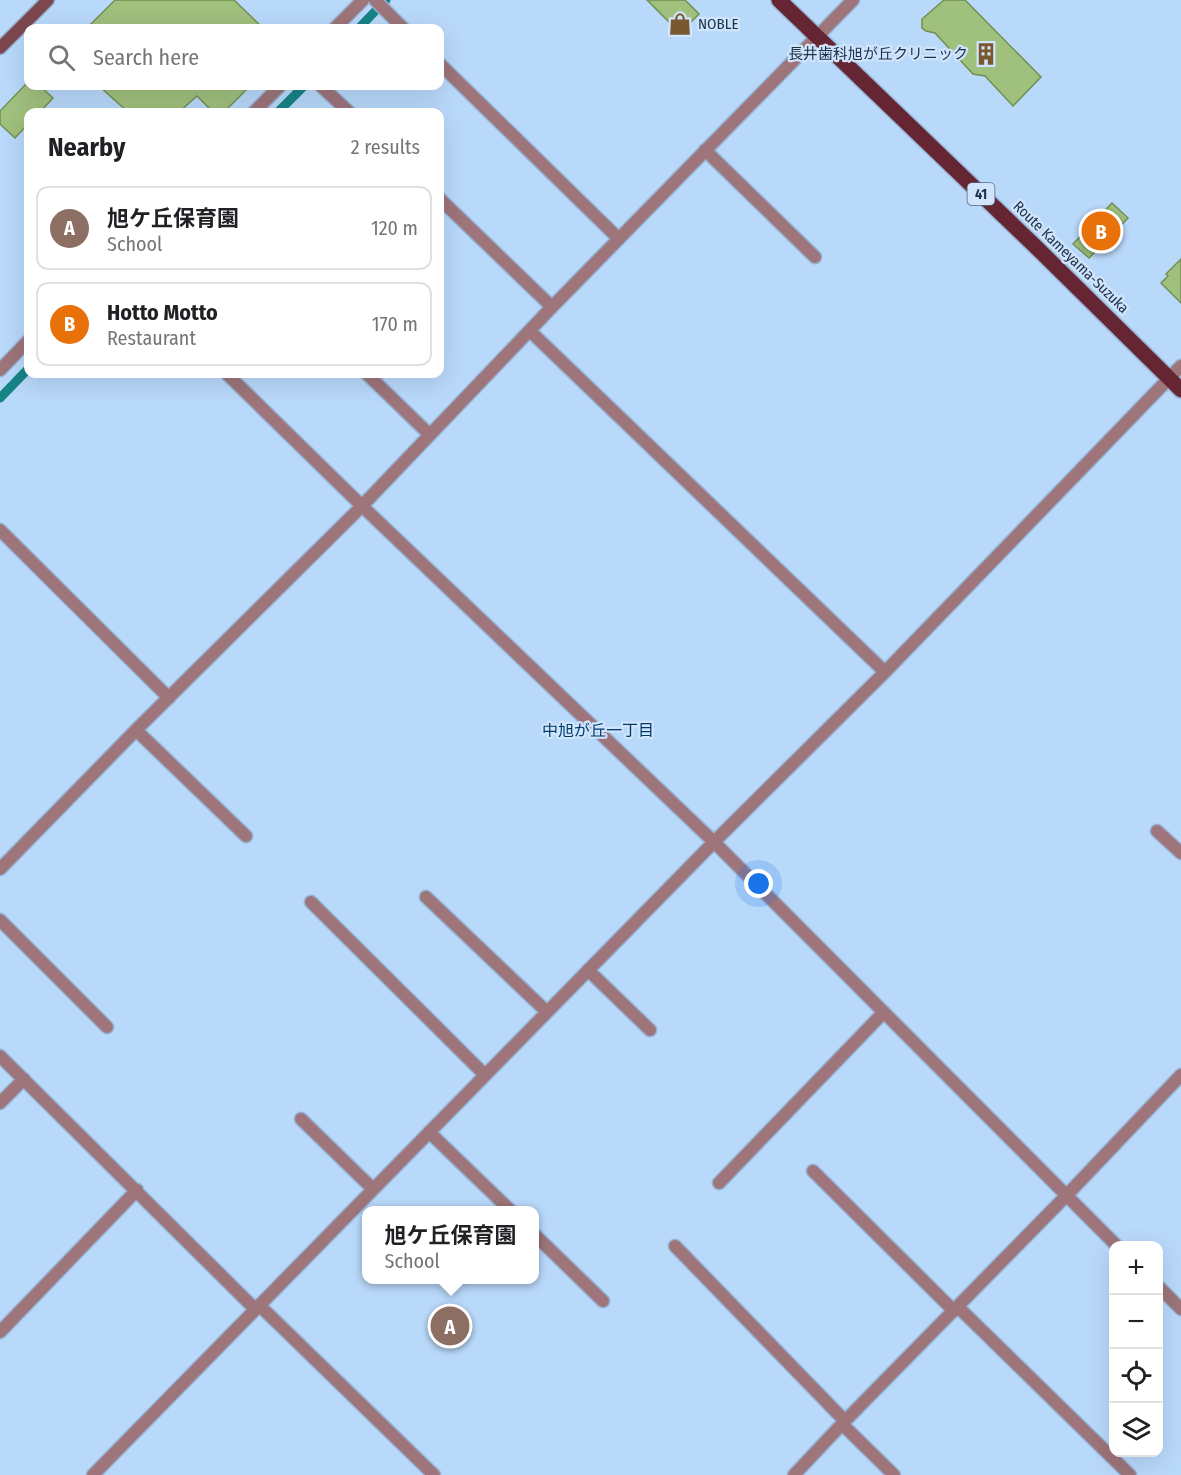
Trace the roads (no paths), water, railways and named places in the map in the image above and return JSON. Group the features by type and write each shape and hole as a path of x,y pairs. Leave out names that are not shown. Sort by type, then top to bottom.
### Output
{"main road":[{"path":"0,48 48,0"},
{"name":"Route Kameyama-Suzuka","path":"779,0 1181,390"}],"street":[{"path":"339,24 363,0"},
{"path":"375,0 399,24"},
{"path":"0,869 136,730 362,506 552,307 853,0"},
{"path":"444,68 619,239"},
{"path":"258,108 276,90"},
{"path":"325,90 345,108"},
{"path":"705,150 814,257"},
{"path":"444,203 552,307"},
{"path":"530,331 885,672"},
{"path":"0,370 24,345"},
{"path":"93,1475 714,842 885,672 1181,366"},
{"path":"231,378 714,842 1113,1241"},
{"path":"372,378 430,435"},
{"path":"0,530 169,698"},
{"path":"136,730 246,836"},
{"path":"1157,831 1181,854"},
{"path":"426,897 547,1012"},
{"path":"311,902 485,1075"},
{"path":"0,920 107,1027"},
{"path":"588,970 650,1030"},
{"path":"719,1183 884,1012"},
{"path":"0,1056 257,1307 434,1475"},
{"path":"794,1475 1181,1076"},
{"path":"0,1103 24,1079"},
{"path":"301,1119 373,1189"},
{"path":"429,1132 506,1206"},
{"path":"813,1171 1130,1475"},
{"path":"0,1332 137,1190"},
{"path":"539,1239 603,1301"},
{"path":"675,1246 894,1475"},
{"path":"1163,1292 1181,1309"}],"waterway":[{"path":"363,24 386,0"},
{"path":"282,108 300,90"},
{"path":"0,398 24,373"}],"place":[{"name":"NOBLE","path":"680,24"},
{"name":"長井歯科旭が丘クリニック","path":"986,54"},
{"name":"Hotto Motto","path":"1101,231"},
{"name":"旭ケ丘保育園","path":"450,1326"}],"district":[{"name":"中旭が丘一丁目","path":"598,730"}]}
